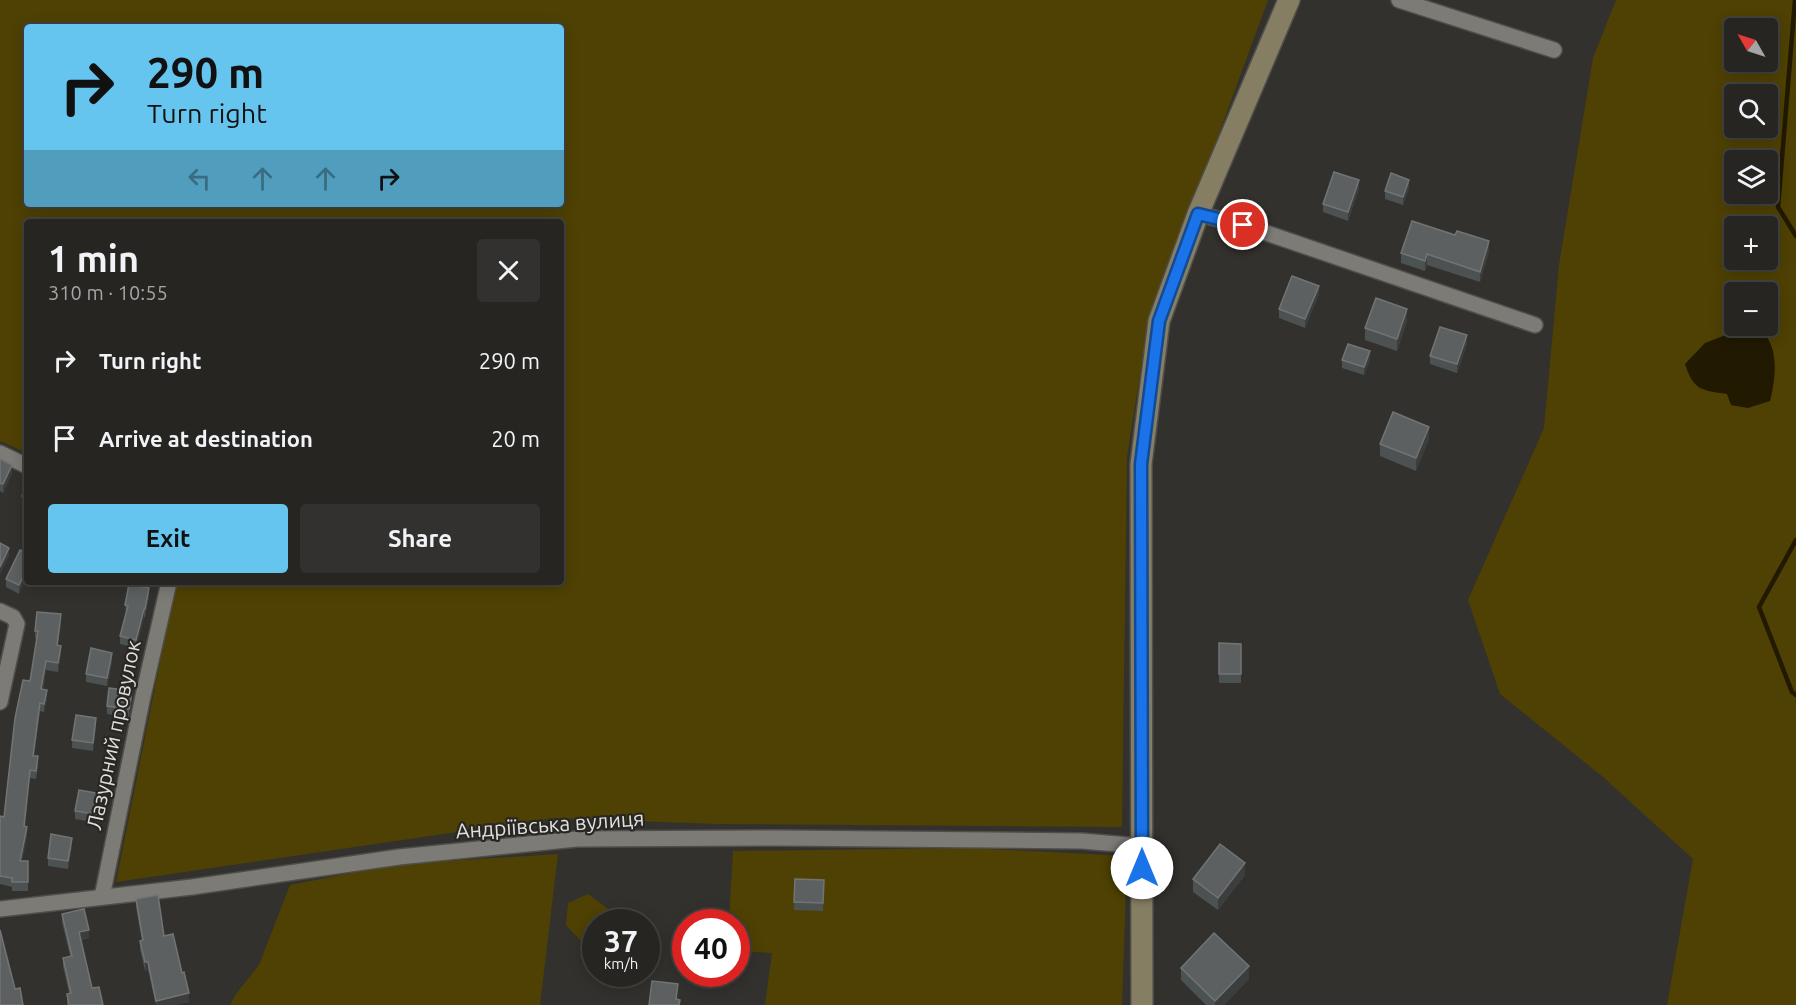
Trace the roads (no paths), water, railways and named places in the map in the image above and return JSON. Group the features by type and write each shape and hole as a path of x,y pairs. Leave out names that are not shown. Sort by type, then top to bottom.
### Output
{"street":[{"path":"1142,1005 1141,464 1159,321 1198,214 1289,0"},
{"path":"1399,0 1554,50"},
{"path":"1198,214 1243,225 1535,325"},
{"path":"0,453 24,465"},
{"name":"Лазурний провулок","path":"102,897 142,696 168,585"},
{"path":"0,611 13,617 17,624 0,702"},
{"name":"Андріївська вулиця","path":"0,909 192,887 399,857 577,839 779,838 1047,841 1142,846"}],"waterway":[{"path":"1795,0 1778,207 1796,236"},
{"path":"1796,540 1759,607 1792,692 1796,695"}]}
